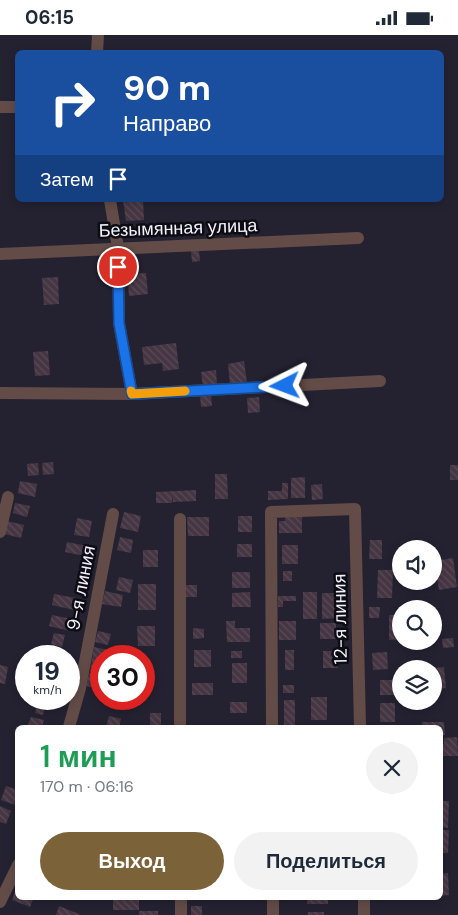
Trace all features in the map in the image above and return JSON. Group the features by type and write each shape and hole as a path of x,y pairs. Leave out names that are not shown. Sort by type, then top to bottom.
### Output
{"street":[{"path":"97,50 98,35"},
{"path":"0,107 15,107"},
{"path":"110,202 118,248 119,323 132,394"},
{"name":"Безымянная улица","path":"0,253 358,238"},
{"path":"0,393 132,394 380,381"},
{"path":"0,532 8,497"},
{"name":"12-я линия","path":"272,725 271,512 355,509 360,725"},
{"name":"9-я линия","path":"70,725 80,688 113,514"},
{"path":"180,519 180,725"},
{"path":"0,902 15,871"},
{"path":"181,900 181,915"},
{"path":"273,900 273,915"},
{"path":"364,900 364,915"}],"building":[{"path":"123,202 143,202 144,220 126,221"},
{"path":"199,250 200,261 192,262 191,251"},
{"path":"146,273 148,294 129,296 127,274"},
{"path":"58,277 59,304 44,305 42,278"},
{"path":"176,343 179,369 163,371 162,363 144,365 142,347"},
{"path":"48,351 50,375 35,376 33,352"},
{"path":"244,361 247,383 230,385 228,364"},
{"path":"216,370 217,385 203,387 201,372"},
{"path":"211,394 212,406 201,407 200,395"},
{"path":"259,397 260,412 248,413 247,398"},
{"path":"53,462 54,474 43,475 42,463"},
{"path":"38,463 39,475 28,476 27,464"},
{"path":"450,465 458,465 458,480 450,480"},
{"path":"215,474 227,474 228,499 215,499"},
{"path":"305,477 305,498 291,498 291,478"},
{"path":"20,481 37,484 35,497 18,493"},
{"path":"282,483 288,483 288,499 268,500 268,491 282,491"},
{"path":"322,484 323,499 312,500 311,485"},
{"path":"196,490 196,501 173,502 172,495 172,503 156,503 156,492"},
{"path":"15,503 30,506 27,517 13,513"},
{"path":"124,512 141,516 138,532 120,528"},
{"path":"285,515 302,515 302,533 279,533 279,521 285,521"},
{"path":"238,516 252,516 252,532 238,532"},
{"path":"187,517 209,517 209,536 188,536"},
{"path":"77,518 92,521 89,537 74,535"},
{"path":"7,521 24,525 21,538 4,534"},
{"path":"120,537 133,540 131,553 117,550"},
{"path":"370,540 382,540 382,559 369,559"},
{"path":"67,542 87,546 85,556 65,552"},
{"path":"237,544 252,544 252,557 237,557"},
{"path":"282,545 298,545 298,564 282,564"},
{"path":"143,550 158,550 158,567 143,567"},
{"path":"453,558 457,587 442,590 442,560"},
{"path":"378,570 392,570 392,598 377,598"},
{"path":"283,571 292,571 292,581 283,581"},
{"path":"232,572 250,572 250,588 232,588"},
{"path":"119,577 133,580 130,593 116,590"},
{"path":"138,584 156,584 156,610 138,610"},
{"path":"184,585 197,585 197,597 184,597"},
{"path":"105,591 123,595 121,607 102,604"},
{"path":"250,592 251,607 232,607 232,593"},
{"path":"303,592 317,592 317,619 303,619"},
{"path":"322,593 336,593 336,618 322,619"},
{"path":"54,594 76,598 74,610 52,605"},
{"path":"278,596 296,596 296,601 283,601 283,607 278,607"},
{"path":"369,607 380,607 379,618 369,618"},
{"path":"52,615 72,619 70,631 49,626"},
{"path":"389,615 392,615 392,640 389,640"},
{"path":"226,621 235,621 235,628 250,628 250,642 227,642"},
{"path":"279,621 296,621 296,640 279,640"},
{"path":"320,623 336,623 336,639 320,639"},
{"path":"137,626 155,626 155,645 138,645"},
{"path":"193,628 204,629 204,638 193,639"},
{"path":"98,631 111,634 108,645 95,642"},
{"path":"54,633 65,635 62,645 51,644"},
{"path":"453,638 454,647 443,648 442,639"},
{"path":"194,650 211,650 211,667 194,667"},
{"path":"285,650 294,650 294,670 285,670"},
{"path":"231,651 242,651 242,658 231,658"},
{"path":"323,651 338,651 338,668 323,668"},
{"path":"387,652 388,669 373,670 372,653"},
{"path":"232,663 247,663 247,683 232,683"},
{"path":"0,665 8,667 5,684 0,683"},
{"path":"442,667 444,667 446,688 442,688"},
{"path":"89,673 90,673 90,687 86,686"},
{"path":"380,680 392,680 392,695 380,695"},
{"path":"192,683 213,683 213,695 192,695"},
{"path":"283,685 294,685 294,693 283,693"},
{"path":"311,697 327,697 327,720 311,720"},
{"path":"284,700 295,700 295,725 284,725"},
{"path":"230,702 247,702 247,713 230,713"},
{"path":"380,703 392,703 392,710 395,710 395,722 380,722"},
{"path":"36,710 44,710 43,715 35,713"},
{"path":"150,713 161,713 161,725 150,725"},
{"path":"109,716 121,719 120,725 107,725"},
{"path":"31,717 44,720 43,725 28,725"},
{"path":"422,722 444,722 445,735 443,735 443,725 422,725"},
{"path":"457,737 458,756 443,756 444,738"},
{"path":"6,786 15,789 15,805 1,800"},
{"path":"443,801 449,801 448,828 443,827"},
{"path":"0,806 11,811 6,824 0,822"},
{"path":"443,830 449,830 448,853 443,853"},
{"path":"448,873 449,895 443,896 443,874"},
{"path":"15,892 15,900 33,900 30,907 12,900"},
{"path":"113,900 139,900 139,910 113,910"},
{"path":"307,900 328,900 328,904 307,904"},
{"path":"59,906 81,915 56,915"},
{"path":"191,906 202,906 202,915 191,915"},
{"path":"139,911 158,911 158,915 139,915"},
{"path":"308,912 324,912 324,915 308,915"}],"slow traffic":[{"path":"131,391 132,394 185,391"}],"route":[{"path":"118,267 119,323 132,394 285,386"}]}
